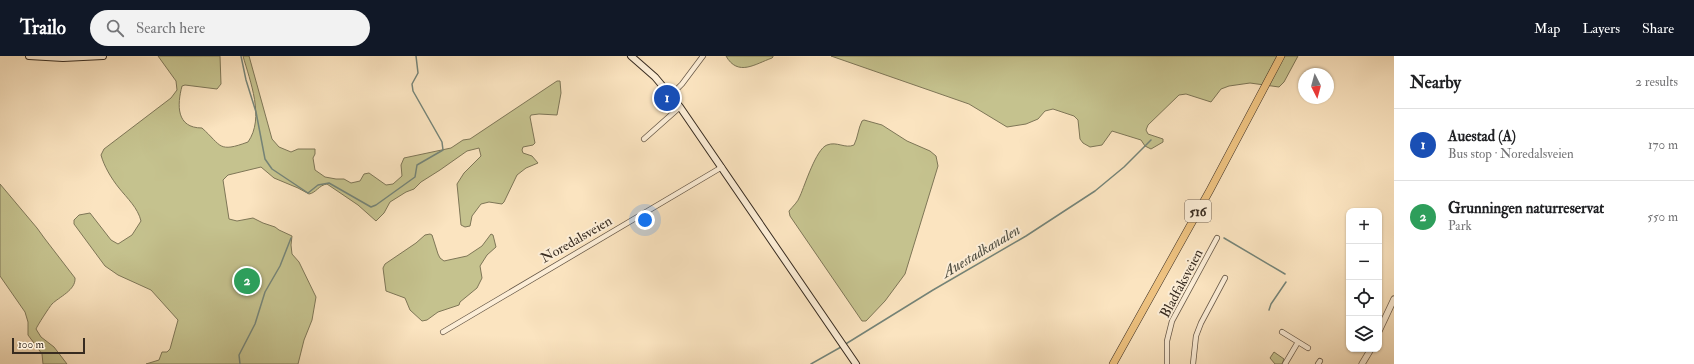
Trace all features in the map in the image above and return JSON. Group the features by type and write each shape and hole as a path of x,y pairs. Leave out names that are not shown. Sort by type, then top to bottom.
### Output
{"main road":[{"path":"29,56 63,58 103,56"},
{"path":"631,56 652,74 671,94 856,364"},
{"name":"516","path":"1113,364 1210,190 1281,56"}],"street":[{"path":"671,94 682,84 703,56"},
{"path":"644,139 680,107"},
{"name":"Noredalsveien","path":"442,332 722,167"},
{"name":"Bladfaksveien","path":"1167,364 1167,341 1172,321 1217,238"},
{"path":"1193,364 1196,336 1201,323 1225,278"},
{"path":"1382,325 1394,299"},
{"path":"1282,332 1308,348"},
{"path":"1285,364 1298,342"},
{"path":"1362,364 1368,352"}],"shaded area":[{"path":"158,56 220,56 221,84 217,89 185,85 182,86 179,108 183,120 187,124 193,127 202,128 221,146 231,147 248,142 253,132 255,122 256,111 252,88 243,56 249,56 272,139 279,147 291,152 298,149 315,149 313,158 315,170 325,177 344,179 351,183 360,181 364,174 369,173 386,185 393,184 402,176 401,165 404,158 451,148 463,140 470,139 557,81 560,81 561,93 557,115 539,114 531,115 530,117 535,143 533,145 523,147 522,150 523,153 532,156 538,163 526,168 517,175 502,204 489,202 481,204 472,216 470,226 465,227 461,225 457,184 464,173 481,156 479,148 467,151 421,182 414,189 390,202 384,213 376,221 358,205 327,184 309,194 274,178 261,167 228,175 223,180 229,219 237,221 253,218 292,236 292,254 299,262 316,297 312,320 304,340 298,364 146,364 159,360 162,352 167,352 170,349 178,320 151,290 118,275 105,266 74,224 74,220 79,215 90,213 111,240 118,244 132,235 141,221 135,207 111,176 101,155 104,149 171,98 177,90 176,81"},
{"path":"726,56 773,57 753,66 741,67 736,66"},
{"path":"831,56 1298,56 1284,82 1279,87 1250,83 1229,86 1221,89 1211,102 1186,94 1179,95 1148,125 1146,130 1148,134 1163,139 1163,142 1151,149 1145,146 1141,140 1112,131 1102,145 1090,147 1083,143 1080,139 1078,120 1074,116 1053,109 1045,111 1038,119 1026,124 1007,127 969,104"},
{"path":"864,120 882,125 907,141 930,151 936,156 938,166 905,274 885,301 866,321 862,321 790,216 789,211 797,202 815,160 823,148 831,144 847,146 854,145 862,121"},
{"path":"0,184 37,228 75,278 75,282 70,290 52,304 36,329 41,337 54,347 67,364 43,364 42,354 28,335 28,322 25,312 0,276"},
{"path":"491,234 493,235 496,247 487,255 480,266 482,278 477,288 460,302 459,305 438,312 427,320 422,321 410,310 405,298 386,291 383,268 385,264 425,235 432,235 440,258 444,261 467,256 482,246"},
{"path":"1274,352 1284,359 1282,364 1275,364 1270,358"}],"waterway":[{"path":"241,56 246,80 256,112 265,159 272,169 308,193 318,185 329,183 371,207 415,177 417,165 443,150 442,142 413,91 412,84 418,73 416,56"},
{"name":"Auestadkanalen","path":"844,345 933,290 1026,236 1095,191 1124,167 1151,140"},
{"path":"240,364 239,355 255,324 265,292 280,266 291,238"},
{"path":"1224,238 1285,274"},
{"path":"1269,310 1271,304 1286,282"},
{"name":"Auestadkanalen","path":"811,364 841,347"}],"place":[{"name":"Auestad (A)","path":"667,98"},
{"name":"Grunningen naturreservat","path":"247,281"}]}
